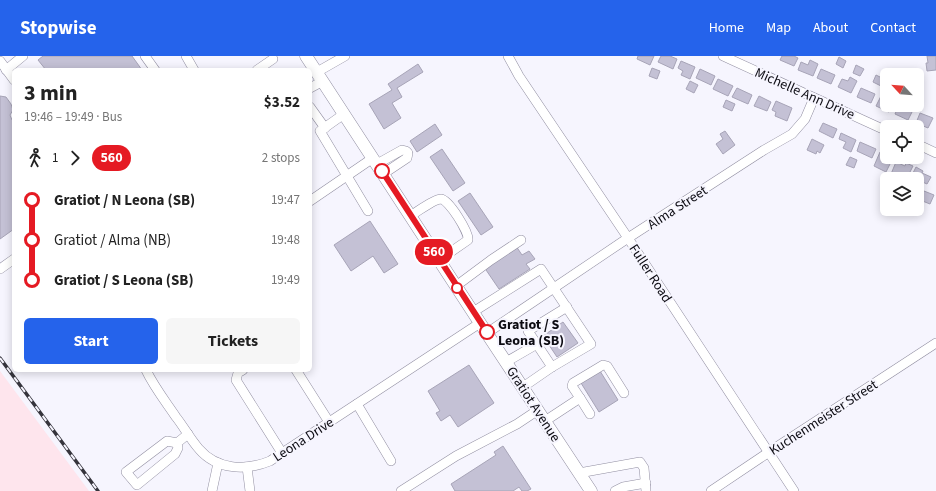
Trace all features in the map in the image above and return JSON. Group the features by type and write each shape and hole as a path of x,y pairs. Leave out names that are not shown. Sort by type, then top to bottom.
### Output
{"main road":[{"name":"Gratiot Avenue","path":"306,56 472,312 591,491"}],"street":[{"path":"6,70 24,56"},
{"path":"145,56 154,68"},
{"path":"186,56 193,68"},
{"path":"312,86 345,56"},
{"name":"Fuller Road","path":"508,56 519,76 628,238 794,491"},
{"name":"Michelle Ann Drive","path":"723,56 736,59 814,98 880,127"},
{"path":"260,68 274,59"},
{"path":"0,61 12,78"},
{"name":"Alma Street","path":"483,328 554,288 764,150 792,134 805,119 814,98"},
{"path":"312,110 325,128"},
{"path":"344,114 320,131 368,210"},
{"path":"924,147 936,152"},
{"path":"312,200 348,176 378,165"},
{"path":"410,216 437,200 442,199 446,201 455,212 468,236 468,240 439,260"},
{"path":"456,286 521,240"},
{"path":"0,269 12,260"},
{"path":"472,312 541,269 567,307 591,344 522,387"},
{"path":"552,367 528,331 567,307"},
{"name":"Leona Drive","path":"147,372 200,450 213,461 226,466 258,466 270,461 357,404 483,328"},
{"name":"Kuchenmeister Street","path":"711,491 936,343"},
{"path":"506,362 537,344"},
{"path":"590,414 572,386 573,383 603,365 607,366 624,392"},
{"path":"240,372 236,380 282,452"},
{"path":"297,372 329,422"},
{"path":"545,421 580,398"},
{"path":"357,404 391,461"},
{"path":"401,491 456,456 517,424 538,410"},
{"path":"177,443 188,434"},
{"path":"167,441 177,443 178,448 175,454 137,485 126,472 167,441"},
{"path":"579,473 640,462 644,468 646,487 623,487 615,491"},
{"path":"212,491 218,463"},
{"path":"247,467 250,491"}],"shaded area":[{"path":"0,371 89,491 0,491"}],"building":[{"path":"43,56 132,56 141,68 44,68 38,60"},
{"path":"638,56 654,56 650,65 637,59"},
{"path":"661,56 670,56 677,59 673,69 658,62"},
{"path":"782,56 794,56 798,58 794,66 780,60"},
{"path":"927,56 936,56 936,70 927,71"},
{"path":"839,57 846,61 843,68 836,64"},
{"path":"810,60 818,64 813,76 798,70 801,62 808,65"},
{"path":"681,61 695,67 690,79 681,75 683,71 678,68"},
{"path":"418,64 423,72 397,88 402,97 392,103 401,118 384,129 369,104 392,90 388,84"},
{"path":"856,65 864,69 860,76 853,73"},
{"path":"652,68 660,71 657,79 649,76"},
{"path":"700,69 715,76 711,85 696,78"},
{"path":"821,69 835,75 831,84 817,78"},
{"path":"876,75 880,77 880,86 873,82"},
{"path":"850,77 857,81 851,93 838,87 842,79 848,81"},
{"path":"718,79 733,86 728,96 713,89"},
{"path":"690,81 698,85 694,93 686,89"},
{"path":"737,88 752,95 748,104 732,97"},
{"path":"861,88 875,94 871,103 857,97"},
{"path":"0,96 6,97 12,107 10,115 12,120 12,230 0,239"},
{"path":"759,96 771,102 767,111 754,106"},
{"path":"880,98 880,108 876,106"},
{"path":"726,100 735,104 732,111 723,107"},
{"path":"776,101 792,108 787,121 775,116 776,112 772,110"},
{"path":"896,112 912,112 908,120 895,114"},
{"path":"920,113 933,118 928,128 924,126 924,120 917,120"},
{"path":"823,123 837,129 833,138 819,131"},
{"path":"435,124 442,135 417,152 410,141"},
{"path":"725,131 735,145 723,154 716,144 723,139 720,134"},
{"path":"841,133 856,140 851,152 843,148 846,142 839,139"},
{"path":"812,139 824,145 820,153 817,151 816,154 807,150"},
{"path":"860,142 876,149 872,158 857,151"},
{"path":"442,149 465,183 453,191 430,157"},
{"path":"880,152 880,164 890,164 886,172 874,166"},
{"path":"850,157 857,160 854,168 846,165"},
{"path":"895,164 905,166 906,164 908,164 913,166 910,172 892,172"},
{"path":"916,167 923,171 922,172 914,172"},
{"path":"924,174 931,177 927,184 924,183"},
{"path":"924,191 934,195 930,204 924,202"},
{"path":"470,193 493,227 481,235 458,201"},
{"path":"370,221 398,264 384,273 373,256 351,271 334,245"},
{"path":"516,246 522,255 529,251 535,259 526,264 530,269 499,289 484,267"},
{"path":"563,322 578,343 557,357 543,336"},
{"path":"469,365 494,403 458,427 450,415 441,421 436,413 440,411 428,391"},
{"path":"600,371 618,400 599,412 581,383"},
{"path":"503,446 531,489 522,491 519,487 513,491 455,491 451,484 496,455 494,452"}],"railway":[{"path":"0,358 98,491"}],"bus line":[{"name":"560","path":"382,171 472,312 487,332"}],"place":[{"name":"Gratiot / S Leona (SB)","path":"487,332"}]}
